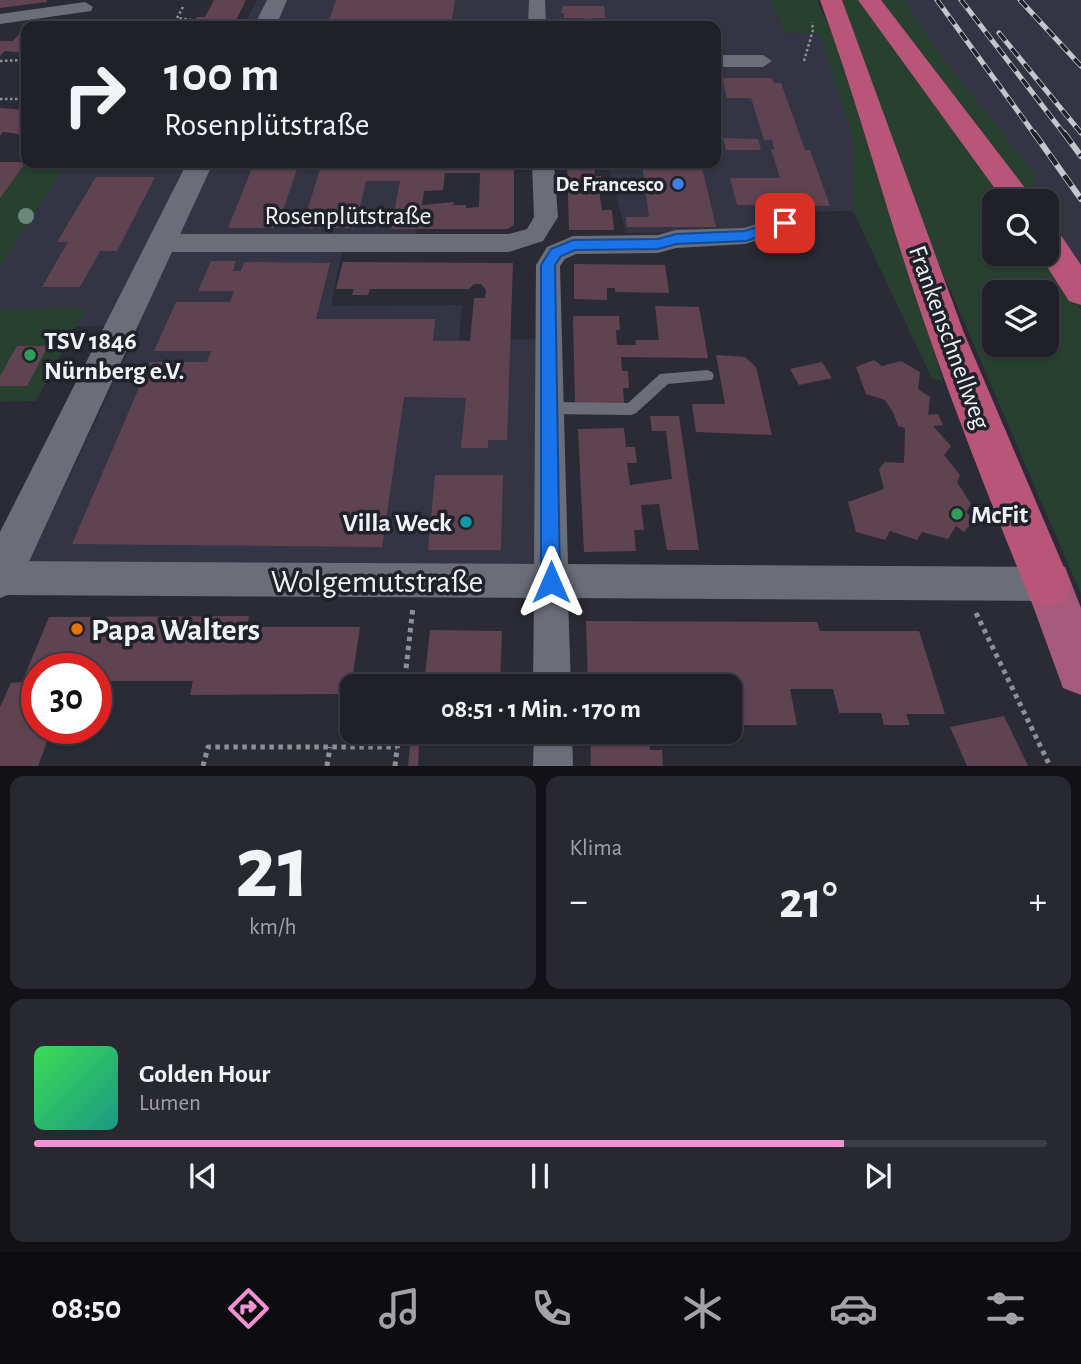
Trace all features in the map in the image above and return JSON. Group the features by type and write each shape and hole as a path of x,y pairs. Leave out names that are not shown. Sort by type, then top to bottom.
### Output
{"highway":[{"name":"Frankenschnellweg","path":"831,0 956,360 1048,584"},
{"path":"869,0 1011,189"},
{"path":"1059,259 1081,292"}],"main road":[{"name":"Frankenschnellweg","path":"1048,584 1081,670"}],"street":[{"path":"267,21 277,0"},
{"path":"537,0 537,21"},
{"path":"0,19 85,7"},
{"path":"721,61 763,61"},
{"path":"0,577 198,168"},
{"path":"543,168 548,265 552,674"},
{"name":"Rosenplütstraße","path":"161,243 658,244 676,239 746,236 785,223"},
{"name":"Wolgemutstraße","path":"0,577 416,582 1048,584"},
{"path":"553,744 553,765"}],"lane":[{"path":"549,408 631,409 665,378 706,376"}],"path":[{"path":"183,7 177,18 190,21"},
{"path":"804,61 813,30 812,22"},
{"path":"0,61 21,60"},
{"path":"0,99 21,99"},
{"path":"405,674 416,582"},
{"path":"962,584 1050,765"},
{"path":"395,765 397,744"},
{"path":"203,765 208,747 397,747"},
{"path":"327,765 330,747"}],"shaded area":[{"path":"257,0 770,0 784,32 819,34 854,141 853,211 797,212 742,231 626,233 607,168 721,168 721,21 246,21"},
{"path":"904,0 1081,0 1081,271 1059,237 1059,189 1026,189"},
{"path":"0,162 21,162 21,168 425,168 415,240 344,240 331,306 462,305 459,340 540,339 537,576 25,570 141,325 0,329"}],"green space":[{"path":"770,0 817,0 832,33 943,380 932,379 853,211 854,141 819,34 784,32"},
{"path":"838,0 860,0 1000,189 982,189 982,266 1053,266 1081,310 1081,594 922,224"},
{"path":"874,0 904,0 941,56 1035,174 1034,189 1025,189"},
{"name":"TSV 1846 Nürnberg e.V.","path":"0,162 21,162 21,168 64,168 0,267"},
{"name":"TSV 1846 Nürnberg e.V.","path":"86,308 36,401 0,402 0,309"}],"building":[{"path":"0,0 47,0 47,2 0,8"},
{"path":"214,0 246,0 236,21 195,21 197,17 205,17"},
{"path":"336,0 455,0 452,21 329,21"},
{"path":"563,6 604,6 605,18 585,21 585,18 564,18 564,13 561,13"},
{"path":"21,32 21,53 5,51 0,56 0,41 13,41"},
{"path":"722,78 772,78 774,83 781,83 805,150 810,150 830,206 737,205 730,178 780,178 771,149 774,149 772,140 764,140 751,98 727,98"},
{"path":"0,108 21,110 21,134 3,132 0,136"},
{"path":"723,138 758,139 761,150 726,150"},
{"path":"0,162 21,162 22,168 0,198"},
{"path":"252,168 297,168 277,228 228,228"},
{"path":"320,168 514,168 514,225 507,229 391,229 400,181 366,181 355,228 302,228","holes":["445,173 480,173 479,207 466,208 466,205 453,205 454,202 422,205 424,191 443,190"]},
{"path":"567,168 594,168 595,176 601,176 602,183 598,184 602,210 612,210 614,230 569,230"},
{"path":"643,168 702,168 716,227 627,227 626,217 649,217"},
{"path":"96,177 155,177 117,251 100,251 80,287 42,287 68,242 57,242"},
{"path":"211,261 236,261 233,271 241,271 244,262 330,263 316,319 435,319 433,341 470,341 474,298 485,298 486,290 481,284 474,284 469,289 370,289 368,295 352,295 354,289 336,289 343,262 513,263 507,440 488,440 488,448 461,448 466,398 404,397 382,547 72,544 150,362 207,362 211,351 154,351 176,302 230,302 234,291 198,291"},
{"path":"574,264 665,265 669,293 615,292 615,288 607,288 607,300 574,299"},
{"path":"655,306 699,307 708,358 621,357 622,371 628,371 629,388 623,388 624,403 575,403 573,316 619,316 617,345 636,345 635,340 659,340"},
{"path":"17,346 48,346 27,386 0,386 0,376"},
{"path":"716,355 745,357 756,367 772,435 696,432 692,404 725,404"},
{"path":"874,360 882,366 901,361 920,372 918,389 930,397 928,415 938,414 943,425 933,426 951,446 944,455 960,475 957,482 971,504 966,512 974,520 964,532 956,526 948,539 922,532 917,540 890,531 885,540 856,532 848,502 884,489 879,469 885,462 904,463 905,428 898,426 885,400 866,394 856,367"},
{"path":"822,362 832,378 799,385 790,369"},
{"path":"650,416 679,416 699,550 667,550 659,504 641,505 644,530 634,530 636,551 584,552 578,429 624,428 626,447 635,447 637,463 627,463 630,485 672,479 666,431 652,431"},
{"name":"Villa Weck","path":"435,475 503,475 501,550 428,550"},
{"path":"249,616 247,627 360,627 353,674 340,674 340,694 190,695 193,681 112,681 112,653 34,653 49,617"},
{"path":"586,621 817,622 820,631 919,631 945,714 906,714 910,725 884,725 881,713 839,713 833,689 790,689 797,725 742,725 742,674 588,674"},
{"path":"430,630 502,631 500,674 425,674"},
{"path":"21,682 21,744 46,744 38,766 0,766 0,707 11,683"},
{"path":"1004,716 1028,766 967,766 950,727"},
{"path":"590,744 650,744 650,750 662,750 663,766 591,766"},
{"path":"410,746 419,746 418,766 408,766"}],"railway":[{"path":"937,0 1035,135"},
{"path":"961,0 1065,135"},
{"path":"1020,0 1081,66"},
{"path":"999,33 1081,133"},
{"path":"1034,133 1081,199"},
{"path":"1064,133 1081,156"}],"place":[{"name":"De Francesco","path":"678,184"},
{"name":"TSV 1846 Nürnberg e.V.","path":"30,355"},
{"name":"McFit","path":"957,514"},
{"name":"Villa Weck","path":"466,522"},
{"name":"Papa Walters","path":"77,629"}],"route":[{"path":"551,582 548,265 556,253 573,245 658,244 676,239 746,236 785,223"}]}
